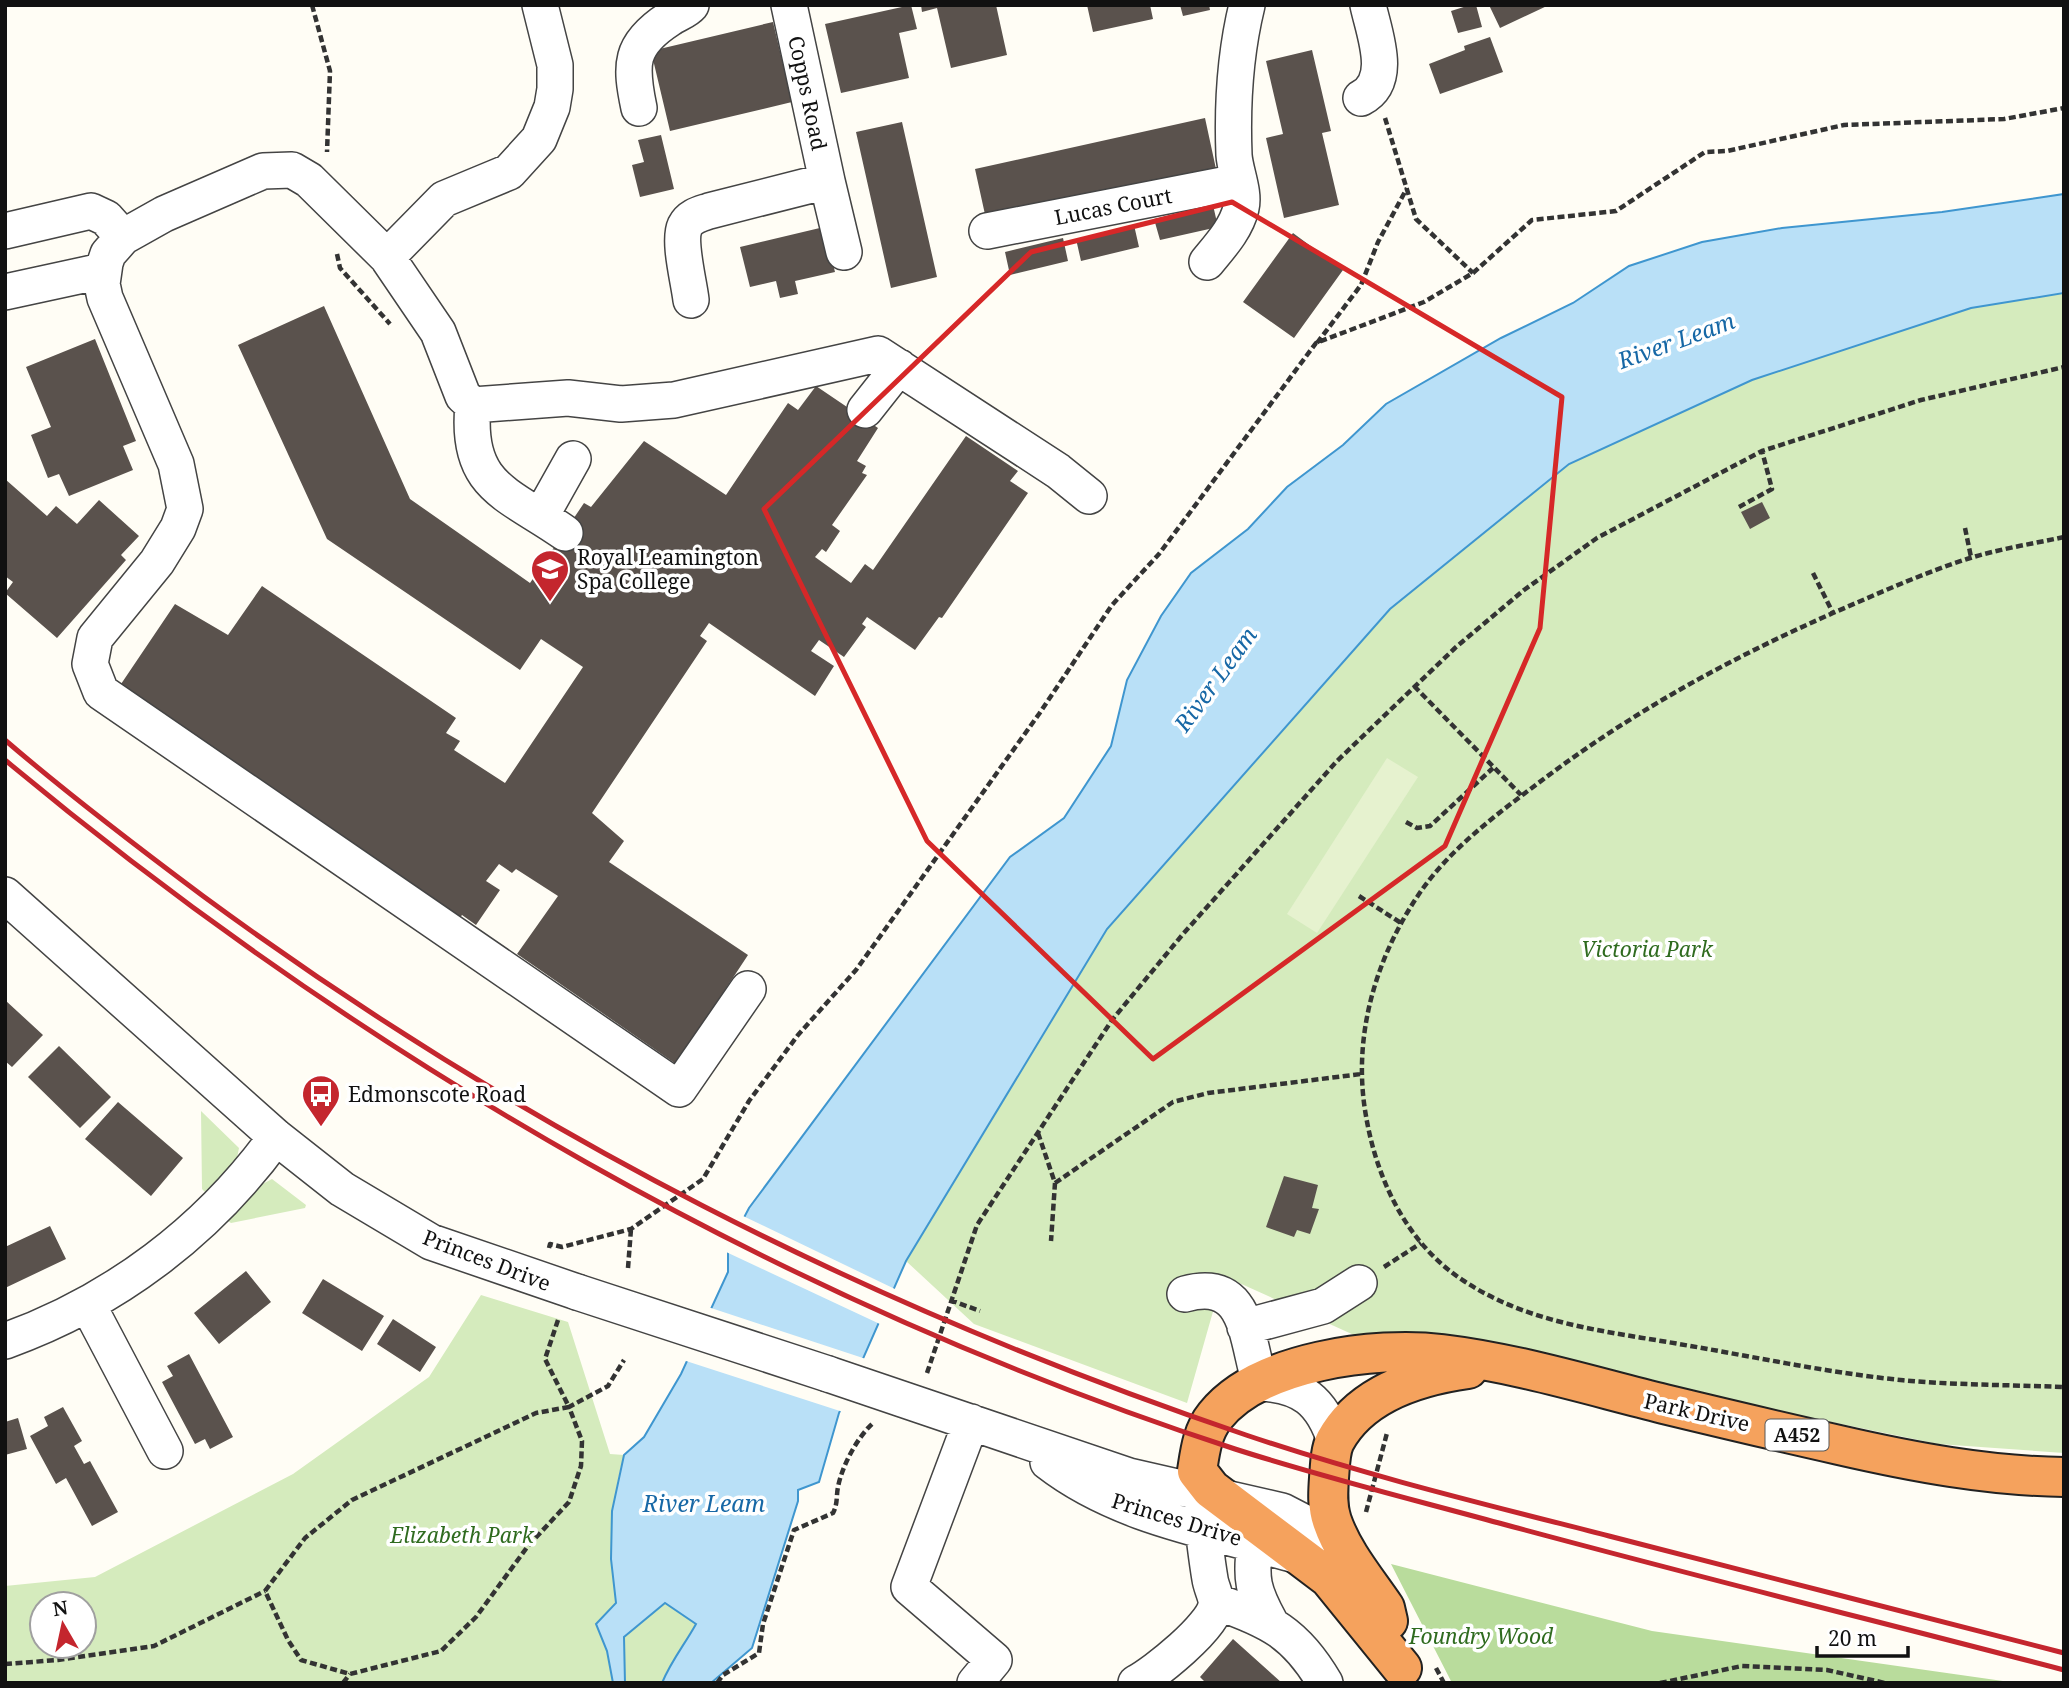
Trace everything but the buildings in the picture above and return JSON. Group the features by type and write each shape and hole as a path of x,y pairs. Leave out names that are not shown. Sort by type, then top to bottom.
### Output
{"highway":[{"name":"Park Drive","path":"1205,1487 1200,1449 1215,1416 1236,1397 1260,1383 1313,1363 1404,1352 1442,1354 1498,1364 1936,1465 2064,1477"},
{"name":"Park Drive","path":"1335,1441 1362,1409 1396,1387 1445,1372 1498,1364"},
{"path":"1335,1441 1328,1494 1331,1518 1352,1529"},
{"name":"Princes Drive","path":"1205,1487 1329,1578 1414,1670"},
{"name":"Princes Drive","path":"1352,1529 1414,1670"}],"street":[{"path":"387,257 444,199 509,172 539,139 552,107 555,89 555,65 540,5"},
{"name":"Copps Road","path":"789,5 844,252"},
{"path":"1208,262 1237,220 1242,204 1234,151 1236,51 1247,5"},
{"path":"639,108 632,73 635,51 646,37 668,19 691,6"},
{"path":"1372,106 1379,71 1373,7"},
{"path":"748,989 679,1089 101,692 90,664 95,638 157,562 178,528 185,509 176,464 105,298 102,271 108,254 122,237 234,183 278,168 292,170 309,180 387,257 438,332 463,396 474,405 568,398 621,404 674,400 878,354 1058,471 1088,496"},
{"path":"691,300 683,238 686,224 694,216 827,181"},
{"name":"Lucas Court","path":"987,231 1238,182"},
{"path":"5,231 91,211 106,218 122,237"},
{"path":"5,292 102,271"},
{"path":"865,410 899,367"},
{"path":"474,405 471,429 485,476 491,485 553,524 573,459"},
{"name":"Princes Drive","path":"5,895 276,1138 342,1189 431,1242 502,1269 568,1304 877,1404 971,1422 1023,1443 1129,1476 1205,1487 1352,1529"},
{"path":"5,1340 88,1305 131,1279 190,1232 235,1189 276,1138"},
{"path":"1245,1327 1322,1306 1359,1283"},
{"path":"1185,1294 1198,1290 1225,1294 1235,1303 1245,1327 1260,1383 1282,1384 1304,1394 1326,1417 1335,1441"},
{"path":"88,1305 165,1451"},
{"path":"971,1422 909,1587 994,1660 975,1683"},
{"name":"Princes Drive","path":"1023,1443 1089,1490 1138,1512 1303,1558"},
{"path":"1147,1680 1191,1640 1214,1613 1217,1602 1207,1565 1204,1530 1205,1487"},
{"path":"1205,1487 1255,1544 1250,1573 1255,1592 1270,1622"},
{"path":"1217,1602 1270,1622 1301,1649 1325,1683"}],"path":[{"path":"1372,106 1408,187 1416,219 1473,273"},
{"path":"1316,344 1424,302 1473,273 1532,220 1616,211 1705,152 1727,151 1844,125 2004,119 2064,108"},
{"path":"557,1254 548,1251 550,1244 562,1247 631,1229 704,1179 749,1101 799,1035 856,970 1040,714 1112,605 1160,554 1361,285 1378,242 1408,187"},
{"path":"924,1381 977,1225 1112,1020 1183,934 1337,761 1413,686 1524,590 1597,538 1762,451 1921,400 2064,367"},
{"path":"1739,508 1774,492 1762,451"},
{"path":"1965,528 1971,557"},
{"path":"2064,537 1971,557 1885,589 1703,674 1644,708 1521,796 1455,852 1421,890 1401,923 1382,960 1369,1000 1361,1074 1370,1142 1409,1231 1442,1266 1494,1299 1572,1325 1871,1376 2064,1387"},
{"path":"1813,573 1833,613"},
{"path":"1413,686 1521,796"},
{"path":"1406,822 1417,828 1430,826 1493,768"},
{"path":"1359,896 1401,923"},
{"path":"1055,1183 1174,1101 1361,1074"},
{"path":"1037,1132 1055,1183 1051,1241"},
{"path":"628,1268 631,1229"},
{"path":"1359,1283 1421,1243"},
{"path":"950,1300 980,1311"},
{"path":"265,1591 288,1640 301,1660 350,1674 441,1651 476,1617 528,1546 569,1502 581,1466 582,1441 569,1407 545,1359 568,1304"},
{"path":"5,1664 58,1660 154,1646 265,1591 305,1538 352,1500 536,1413 569,1407 608,1387 624,1360"},
{"path":"718,1683 723,1675 759,1653 763,1624 794,1530 833,1513 839,1499 837,1488 854,1447 877,1404"},
{"path":"1352,1529 1387,1433 1394,1427"},
{"path":"1660,1683 1742,1665 1827,1670 1885,1683"},
{"path":"1414,1670 1444,1683"},
{"path":"343,1683 350,1674"}],"highlighted area":[{"path":"1232,202 1562,397 1540,628 1445,846 1153,1059 927,841 764,509 1031,252"}],"green space":[{"name":"Victoria Park","path":"2064,293 2064,1453 1938,1444 1715,1398 1365,1340 1237,1282 1214,1308 1187,1403 974,1324 906,1261 1107,929 1390,609 1569,464 1752,380 1971,308"},
{"path":"1387,758 1418,777 1317,933 1287,914"},
{"path":"201,1111 239,1148 236,1163 208,1195 202,1189"},
{"path":"272,1179 306,1205 305,1208 231,1223 225,1219 255,1188"},
{"name":"Elizabeth Park","path":"481,1295 568,1322 610,1454 624,1455 612,1529 616,1603 596,1624 607,1651 613,1683 5,1683 5,1586 95,1577 293,1474 429,1377"},
{"name":"Foundry Wood","path":"1391,1564 1652,1631 2017,1683 1452,1683"},
{"path":"665,1603 696,1623 662,1683 625,1683 624,1637"}],"water":[{"name":"River Leam","path":"2064,194 2064,293 1971,308 1752,380 1569,464 1390,609 1107,929 906,1261 839,1413 819,1482 798,1490 798,1501 752,1648 711,1683 662,1683 696,1624 665,1603 624,1637 625,1683 613,1683 607,1651 596,1624 616,1603 611,1559 612,1511 624,1455 644,1437 681,1374 728,1272 728,1248 749,1208 1010,857 1064,818 1111,746 1127,680 1161,616 1191,573 1248,529 1287,487 1343,445 1386,404 1501,338 1573,303 1629,266 1702,242 1782,228 1942,212"}],"pier":[{"path":"741,1215 897,1290 882,1325 724,1251"},
{"path":"708,1307 866,1359 843,1412 683,1360"}],"railway":[{"path":"5,740 103,820 203,896 324,982 448,1062 574,1137 703,1206 835,1270 969,1330 1106,1385 1246,1435 1335,1463 1472,1501 2064,1653"},
{"path":"5,760 144,871 287,975 435,1072 587,1163 744,1246 904,1322 1068,1390 1268,1459 1570,1542 2064,1670"}],"place":[{"name":"Royal Leamington Spa College","path":"550,603"},
{"name":"Edmonscote Road","path":"321,1128"}]}
